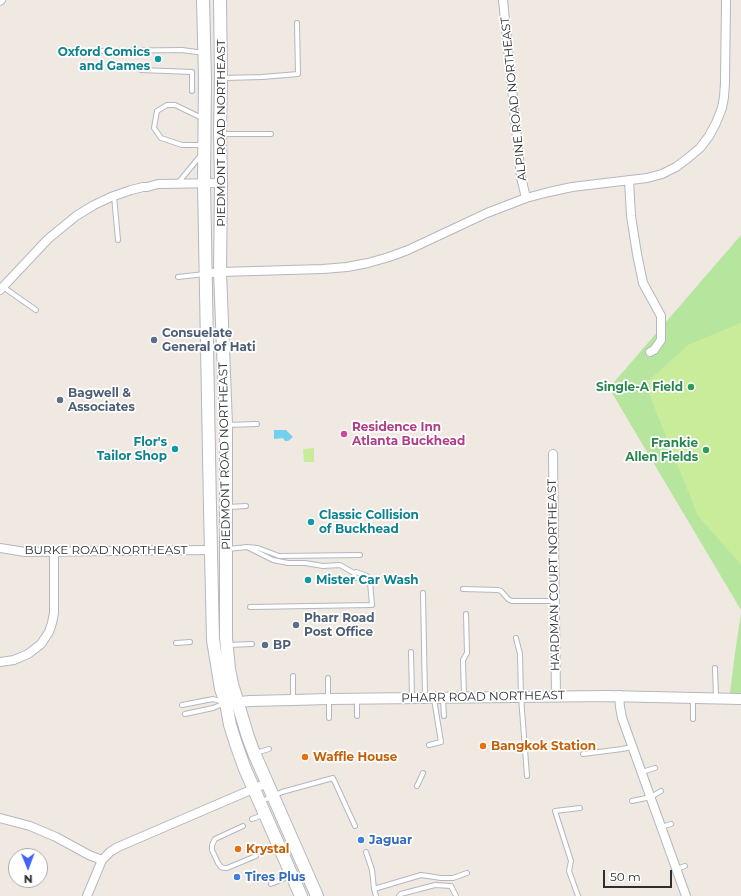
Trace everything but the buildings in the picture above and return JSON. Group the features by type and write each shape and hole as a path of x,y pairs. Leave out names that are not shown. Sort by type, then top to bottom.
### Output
{"main road":[{"name":"PIEDMONT ROAD NORTHEAST","path":"203,0 205,72 205,274 213,640 220,686 226,703 230,725 236,744 301,896"},
{"name":"PIEDMONT ROAD NORTHEAST","path":"220,0 220,272 226,425 226,638 229,669 232,684 254,754 317,896"}],"street":[{"name":"ALPINE ROAD NORTHEAST","path":"503,0 521,177 526,198"},
{"path":"205,274 220,272 347,267 389,257 408,250 487,213 526,198 572,187 647,178 662,174 676,167 700,148 709,136 722,108 725,90 726,0"},
{"path":"629,180 631,216 637,254 644,283 661,316 661,340 654,350 650,352"},
{"path":"1,288 48,239 76,216 94,205 131,190 158,184 221,183"},
{"name":"HARDMAN COURT NORTHEAST","path":"553,454 556,696"},
{"name":"BURKE ROAD NORTHEAST","path":"0,548 25,552 211,550"},
{"path":"0,662 14,660 28,654 41,644 49,632 54,613 54,552"},
{"name":"PHARR ROAD NORTHEAST","path":"226,703 238,701 357,698 556,696 741,699"},
{"path":"620,696 622,718 686,896"},
{"path":"87,896 102,860 110,852 118,847 267,783"},
{"path":"0,818 30,826 102,860"}],"lane":[{"path":"221,78 298,74 297,23"},
{"path":"100,51 182,50 204,52"},
{"path":"141,70 205,72"},
{"path":"192,72 192,91"},
{"path":"178,183 204,148 182,145 161,138 154,128 157,111 167,105 175,105 204,119"},
{"path":"220,134 271,134"},
{"path":"114,196 118,240"},
{"path":"178,277 205,274"},
{"path":"1,288 36,310"},
{"path":"226,425 257,424"},
{"path":"226,507 246,506"},
{"path":"226,549 247,547 258,548 279,556 360,555"},
{"path":"247,547 273,560 323,566 340,565 354,573 356,572 367,576 370,582 372,605 250,607"},
{"path":"463,589 498,590 512,601 555,601"},
{"path":"424,593 434,697 441,742 429,745"},
{"path":"464,697 463,660 467,653 466,614"},
{"path":"516,638 520,654 527,776"},
{"path":"176,643 190,642"},
{"path":"227,645 252,644"},
{"path":"411,652 412,698"},
{"path":"715,668 716,698"},
{"path":"293,676 293,700"},
{"path":"328,678 329,718"},
{"path":"434,697 444,716"},
{"path":"357,698 357,716"},
{"path":"693,698 693,719"},
{"path":"182,705 213,699 226,703"},
{"path":"185,714 213,708 226,703"},
{"path":"583,754 633,747"},
{"path":"254,754 269,749"},
{"path":"642,772 655,768"},
{"path":"417,786 423,773"},
{"path":"260,802 282,792 332,778 355,826"},
{"path":"632,801 650,797 661,791"},
{"path":"578,896 568,871 571,861 555,812 580,808"},
{"path":"252,819 265,814"},
{"path":"661,827 671,824"},
{"path":"243,826 215,838 212,845 212,850 218,863 224,868 256,856"},
{"path":"265,850 279,844"},
{"path":"366,852 372,870 376,896"},
{"path":"676,869 685,866"},
{"path":"374,889 421,875 453,878 467,873"},
{"path":"271,884 292,875"},
{"path":"399,896 401,894 435,885 451,886 456,896"}],"green space":[{"path":"741,235 741,610 609,388"},
{"name":"Frankie Allen Fields","path":"740,323 741,565 698,516 645,384 688,345"},
{"path":"314,448 314,462 304,462 303,449"},
{"path":"741,613 741,693 730,693 735,653"}],"water":[{"path":"274,430 286,430 293,437 288,441 285,441 283,438 274,439"}],"place":[{"name":"Oxford Comics and Games","path":"158,59"},
{"name":"Consuelate General of Hati","path":"154,340"},
{"name":"Single-A Field","path":"691,387"},
{"name":"Bagwell & Associates","path":"60,400"},
{"name":"Residence Inn Atlanta Buckhead","path":"344,434"},
{"name":"Flor's Tailor Shop","path":"175,449"},
{"name":"Frankie Allen Fields","path":"706,450"},
{"name":"Classic Collision of Buckhead","path":"311,522"},
{"name":"Mister Car Wash","path":"308,580"},
{"name":"Pharr Road Post Office","path":"296,625"},
{"name":"BP","path":"265,645"},
{"name":"Bangkok Station","path":"483,746"},
{"name":"Waffle House","path":"305,757"},
{"name":"Jaguar","path":"361,840"},
{"name":"Krystal","path":"238,849"},
{"name":"Tires Plus","path":"237,877"}]}
